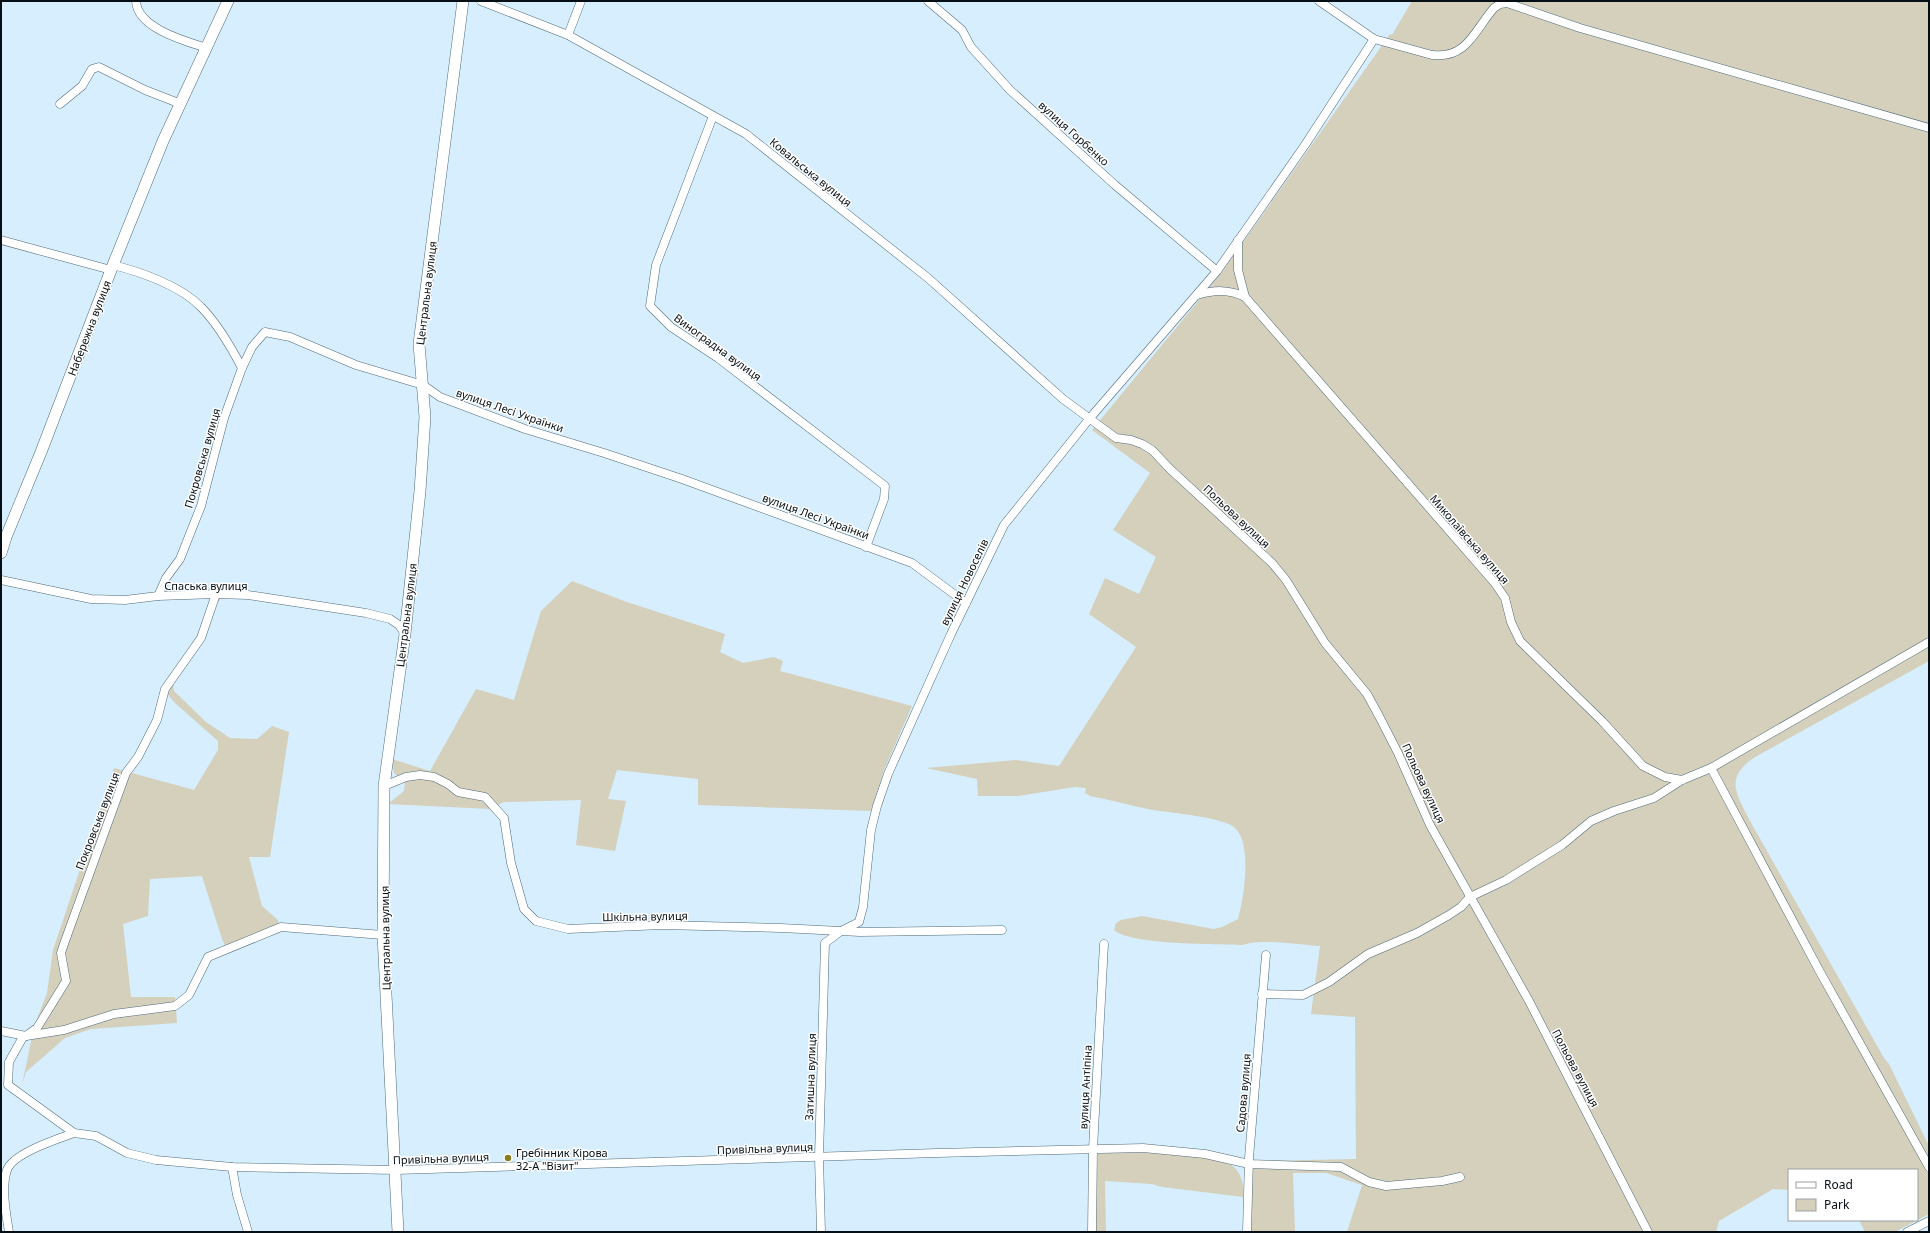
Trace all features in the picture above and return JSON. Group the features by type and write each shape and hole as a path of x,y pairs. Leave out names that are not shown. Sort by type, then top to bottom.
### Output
{"street":[{"path":"136,1 139,14 147,22 176,36 207,48"},
{"name":"Набережна вулиця","path":"1,553 4,534 41,452 112,268 163,142 228,1"},
{"name":"Центральна вулиця","path":"398,1232 383,935 384,786 405,634 420,491 425,416 419,344 463,1"},
{"name":"Ковальська вулиця","path":"481,1 568,35 746,134 928,278 1063,399 1090,418"},
{"path":"568,35 581,1"},
{"name":"вулиця Горбенко","path":"928,1 962,30 971,47 1010,90 1116,185 1217,270"},
{"path":"1320,1 1374,39 1441,56 1456,53 1469,41 1494,8 1500,4 1507,3 1580,28 1929,128"},
{"name":"вулиця Новоселів","path":"841,931 859,922 864,907 871,830 877,806 888,774 966,603 1004,526 1090,418 1217,270 1305,145 1374,39"},
{"path":"60,104 82,86 92,68 99,67 145,90 181,104"},
{"name":"Виноградна вулиця","path":"713,116 656,265 650,306 671,327 718,358 885,486 884,499 866,547"},
{"path":"1,240 144,275 178,291 201,306 231,346 242,368"},
{"name":"Миколаївська вулиця","path":"1238,240 1238,270 1245,297 1463,549 1494,582 1505,598 1511,622 1520,641 1602,721 1643,766 1665,777 1682,780"},
{"path":"1197,295 1212,291 1224,290 1245,297"},
{"name":"вулиця Лесі Українки","path":"242,368 252,348 265,332 290,337 356,365 423,385 440,397 525,429 647,467 912,563 966,603"},
{"name":"Покровська вулиця","path":"158,596 166,578 180,559 201,506 224,418 242,368"},
{"name":"Польова вулиця","path":"1090,418 1116,438 1131,440 1152,450 1170,469 1272,563 1286,580 1325,643 1367,694 1398,753 1430,825 1528,1001 1648,1232"},
{"name":"Спаська вулиця","path":"1,580 91,599 125,600 158,596 216,594 248,595 366,613 390,620 399,625 405,634"},
{"name":"Покровська вулиця","path":"25,1037 37,1028 66,981 62,953 65,941 102,834 113,812 120,786 126,773 138,757 157,720 165,689 201,638 216,594"},
{"path":"1262,994 1303,995 1329,982 1368,954 1416,933 1449,915 1461,907 1470,897 1506,880 1562,845 1591,821 1614,811 1654,798 1682,780 1711,768 1929,642"},
{"path":"1711,768 1820,972 1929,1167"},
{"name":"Шкільна вулиця","path":"384,786 406,776 420,775 434,777 448,784 458,792 485,797 504,818 511,863 524,909 536,921 568,929 662,925 841,931 1002,930"},
{"path":"1,1031 25,1037 64,1030 114,1014 175,1006 189,995 208,958 281,927 383,935"},
{"name":"Затишна вулиця","path":"821,1232 819,1157 825,943 841,931"},
{"name":"вулиця Антіпіна","path":"1092,1232 1093,1149 1104,944"},
{"name":"Садова вулиця","path":"1247,1232 1249,1164 1266,955"},
{"name":"Привільна вулиця","path":"25,1037 9,1062 8,1085 74,1133 96,1136 127,1153 156,1160 232,1167 396,1170 1143,1148 1205,1154 1249,1164 1340,1167 1369,1182 1386,1186 1442,1181 1460,1177"},
{"path":"9,1232 5,1196 6,1178 9,1166 18,1156 74,1133"},
{"path":"232,1167 237,1195 248,1232"},
{"path":"1907,1232 1929,1221"}],"green space":[{"path":"1412,1 1929,1 1929,661 1755,757 1745,765 1739,772 1736,779 1737,794 1750,821 1884,1058 1889,1064 1929,1146 1929,1214 1918,1220 1918,1169 1788,1169 1788,1190 1773,1189 1719,1221 1716,1232 1347,1232 1362,1185 1326,1173 1293,1173 1295,1232 1249,1232 1250,1177 1257,1161 1356,1159 1355,1017 1311,1014 1320,946 1280,942 1259,942 1243,945 1175,943 1137,939 1123,935 1114,930 1116,923 1121,920 1142,916 1214,929 1222,927 1238,919 1244,886 1244,847 1241,837 1236,829 1230,825 1221,821 1153,810 1090,796 1085,793 1086,788 1075,787 1018,796 978,796 977,779 926,768 1016,760 1059,766 1136,647 1089,614 1105,578 1139,594 1156,557 1113,530 1150,473 1092,430 1222,272 1390,34 1392,35"},
{"path":"572,581 624,601 725,634 720,652 743,663 774,657 783,661 780,671 912,706 884,770 871,811 698,805 698,779 617,770 608,799 626,801 615,851 576,845 581,800 504,802 490,809 388,804 404,791 405,782 394,773 392,759 430,771 476,689 514,700 541,611"},
{"path":"211,599 221,599 217,603 173,683 174,691 206,722 230,738 257,739 272,726 289,732 270,857 249,857 262,906 278,920 280,933 228,953 222,939 202,876 150,879 148,916 123,924 131,997 175,997 177,1023 91,1029 65,1038 26,1072 22,1085 34,1027 47,993 53,950 114,768 194,790 218,750 218,741 175,703 164,690 200,630"},
{"path":"1129,1151 1166,1153 1221,1160 1234,1167 1240,1175 1243,1187 1243,1197 1162,1187 1152,1184 1105,1181 1106,1232 1095,1232 1098,1154"},
{"path":"1860,1221 1916,1221 1895,1232 1865,1232"}],"place":[{"name":"Гребінник Кірова 32-А \"Візит\"","path":"508,1158"}]}
